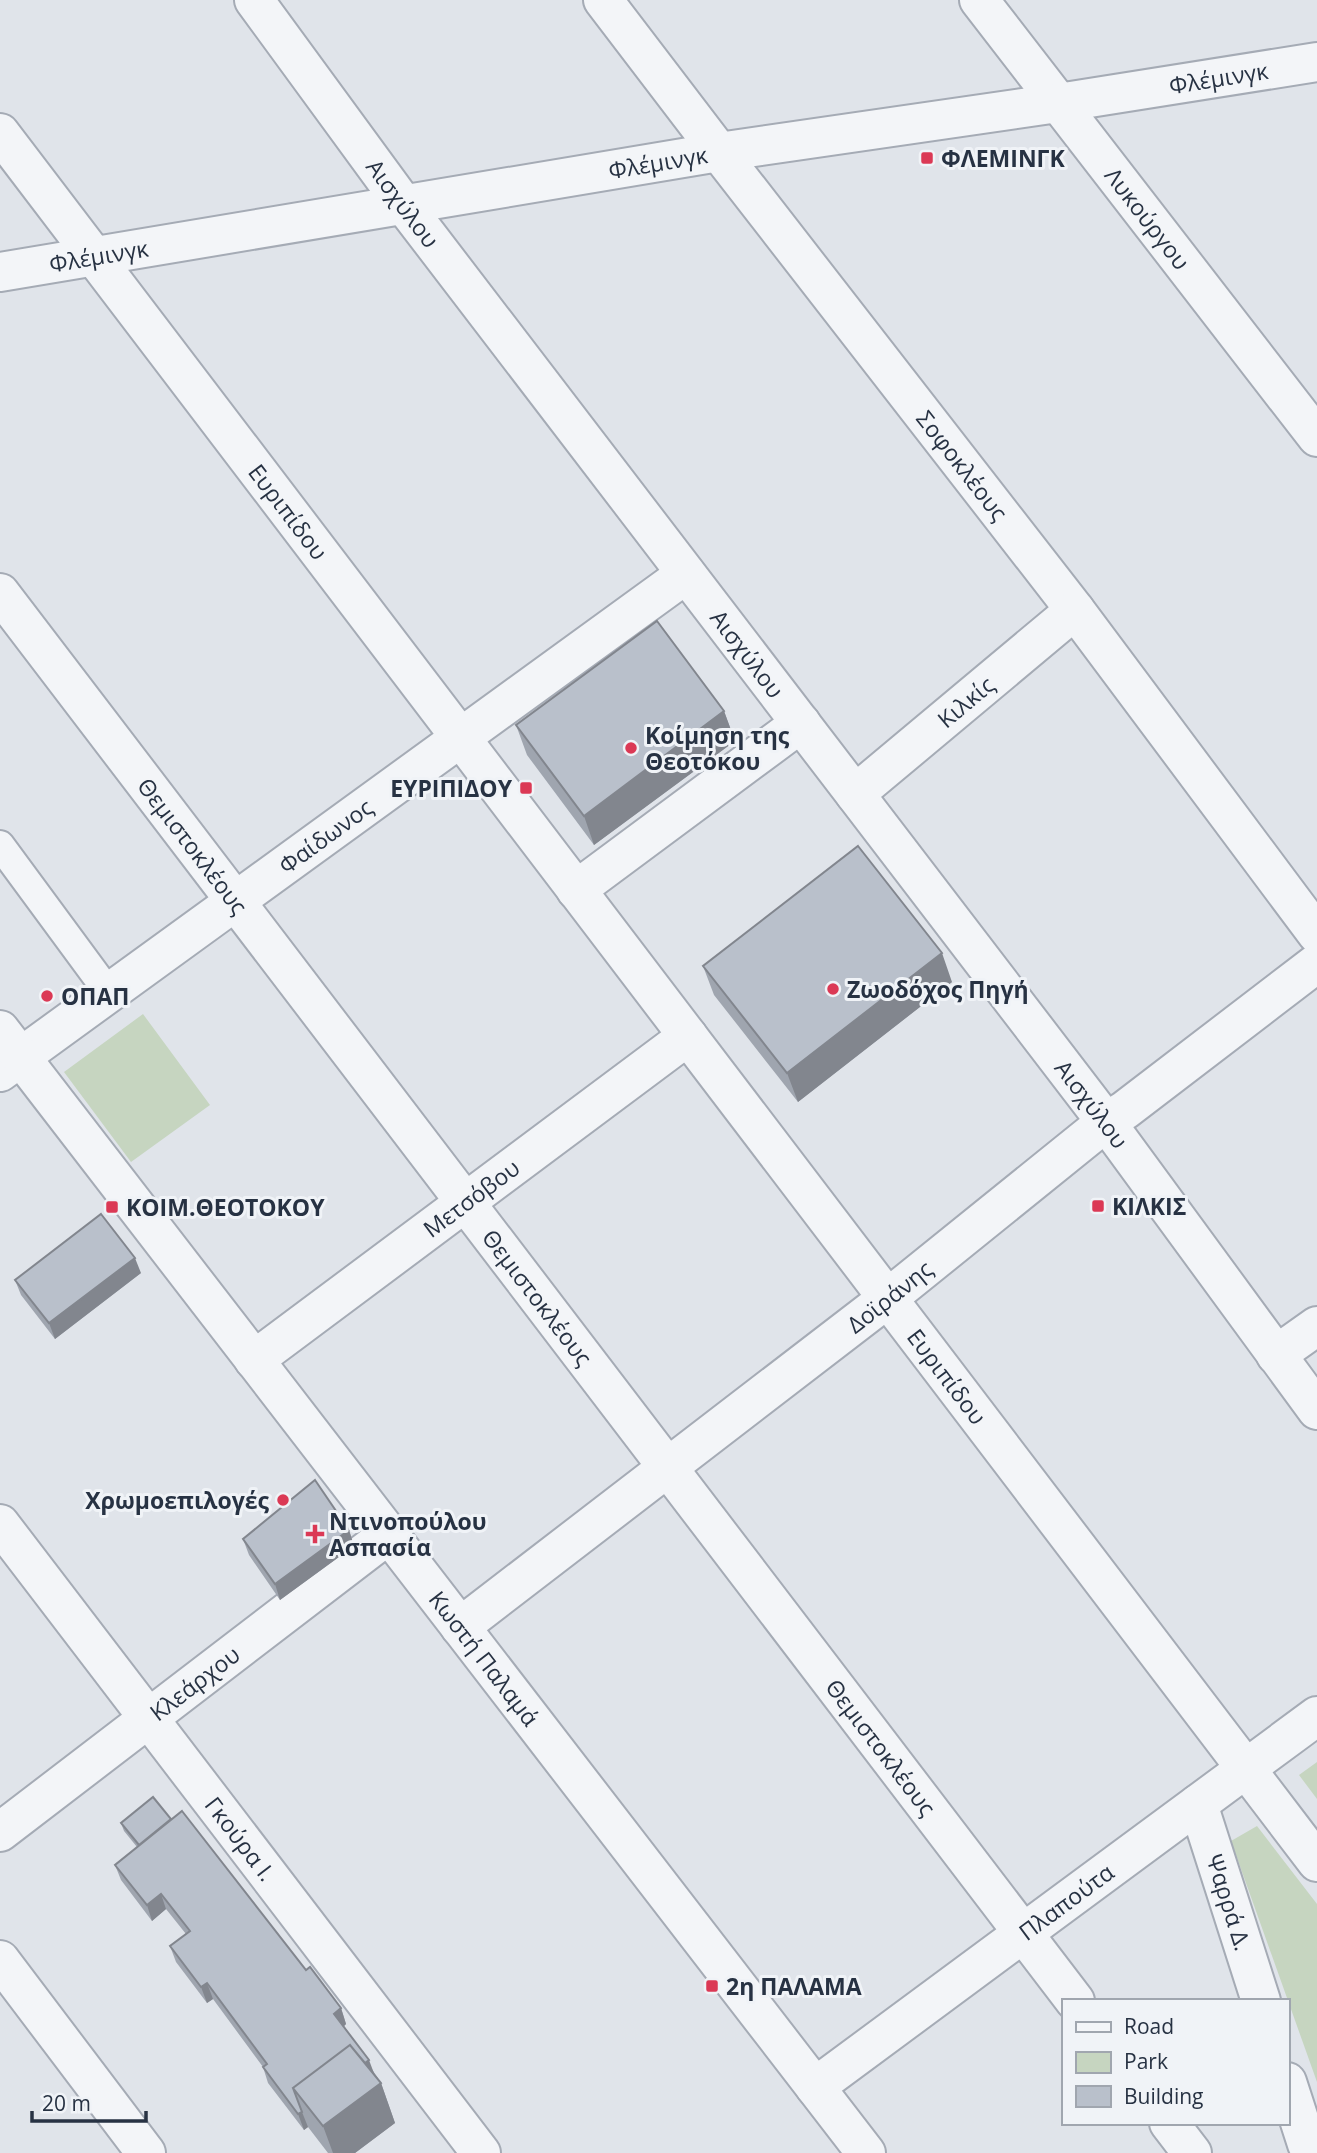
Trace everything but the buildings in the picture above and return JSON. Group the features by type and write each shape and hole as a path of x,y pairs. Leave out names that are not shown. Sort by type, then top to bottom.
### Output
{"street":[{"name":"Αισχύλου","path":"254,0 404,205 1106,1122 1317,1410"},
{"name":"Σοφοκλέους","path":"603,0 1075,610 1317,934"},
{"name":"Λυκούργου","path":"979,0 1317,437"},
{"name":"Φλέμινγκ","path":"0,272 719,152 1317,62"},
{"name":"Ευριπίδου","path":"0,133 1317,1862"},
{"name":"Φαίδωνος","path":"7,1053 109,993 686,574"},
{"name":"Θεμιστοκλέους","path":"0,593 1073,1999"},
{"name":"Κιλκίς","path":"855,794 1075,610"},
{"path":"576,890 801,723"},
{"path":"0,845 109,993"},
{"name":"Δοϊράνης","path":"460,1627 888,1298 1106,1122 1317,963"},
{"name":"Μετσόβου","path":"254,1360 688,1036"},
{"name":"Κωστή Παλαμά","path":"7,1053 254,1360 389,1534 815,2087 855,2149"},
{"path":"1276,1355 1317,1326"},
{"name":"Γκούρα Ι.","path":"0,1524 481,2153"},
{"name":"Κλεάρχου","path":"0,1832 389,1534"},
{"name":"Πλαπούτα","path":"815,2087 1317,1716"},
{"name":"Ψαρρά Δ.","path":"1198,1804 1260,1999"},
{"path":"0,1959 146,2153"},
{"path":"1289,2088 1307,2145"},
{"path":"1171,2125 1192,2153"}],"green space":[{"path":"143,1014 210,1105 131,1162 64,1072"},
{"path":"1317,1762 1317,1799 1299,1775"},
{"path":"1257,1826 1317,1904 1317,2082 1289,1999 1231,1841"}],"place":[{"name":"ΦΛΕΜΙΝΓΚ","path":"927,158"},
{"name":"Κοίμηση της Θεοτόκου","path":"631,748"},
{"name":"ΕΥΡΙΠΙΔΟΥ","path":"526,788"},
{"name":"Ζωοδόχος Πηγή","path":"833,989"},
{"name":"ΟΠΑΠ","path":"47,996"},
{"name":"ΚΙΛΚΙΣ","path":"1098,1206"},
{"name":"ΚΟΙΜ.ΘΕΟΤΟΚΟΥ","path":"112,1207"},
{"name":"Χρωμοεπιλογές","path":"283,1500"},
{"name":"Ντινοπούλου Ασπασία","path":"315,1534"},
{"name":"2η ΠΑΛΑΜΑ","path":"712,1986"}]}
